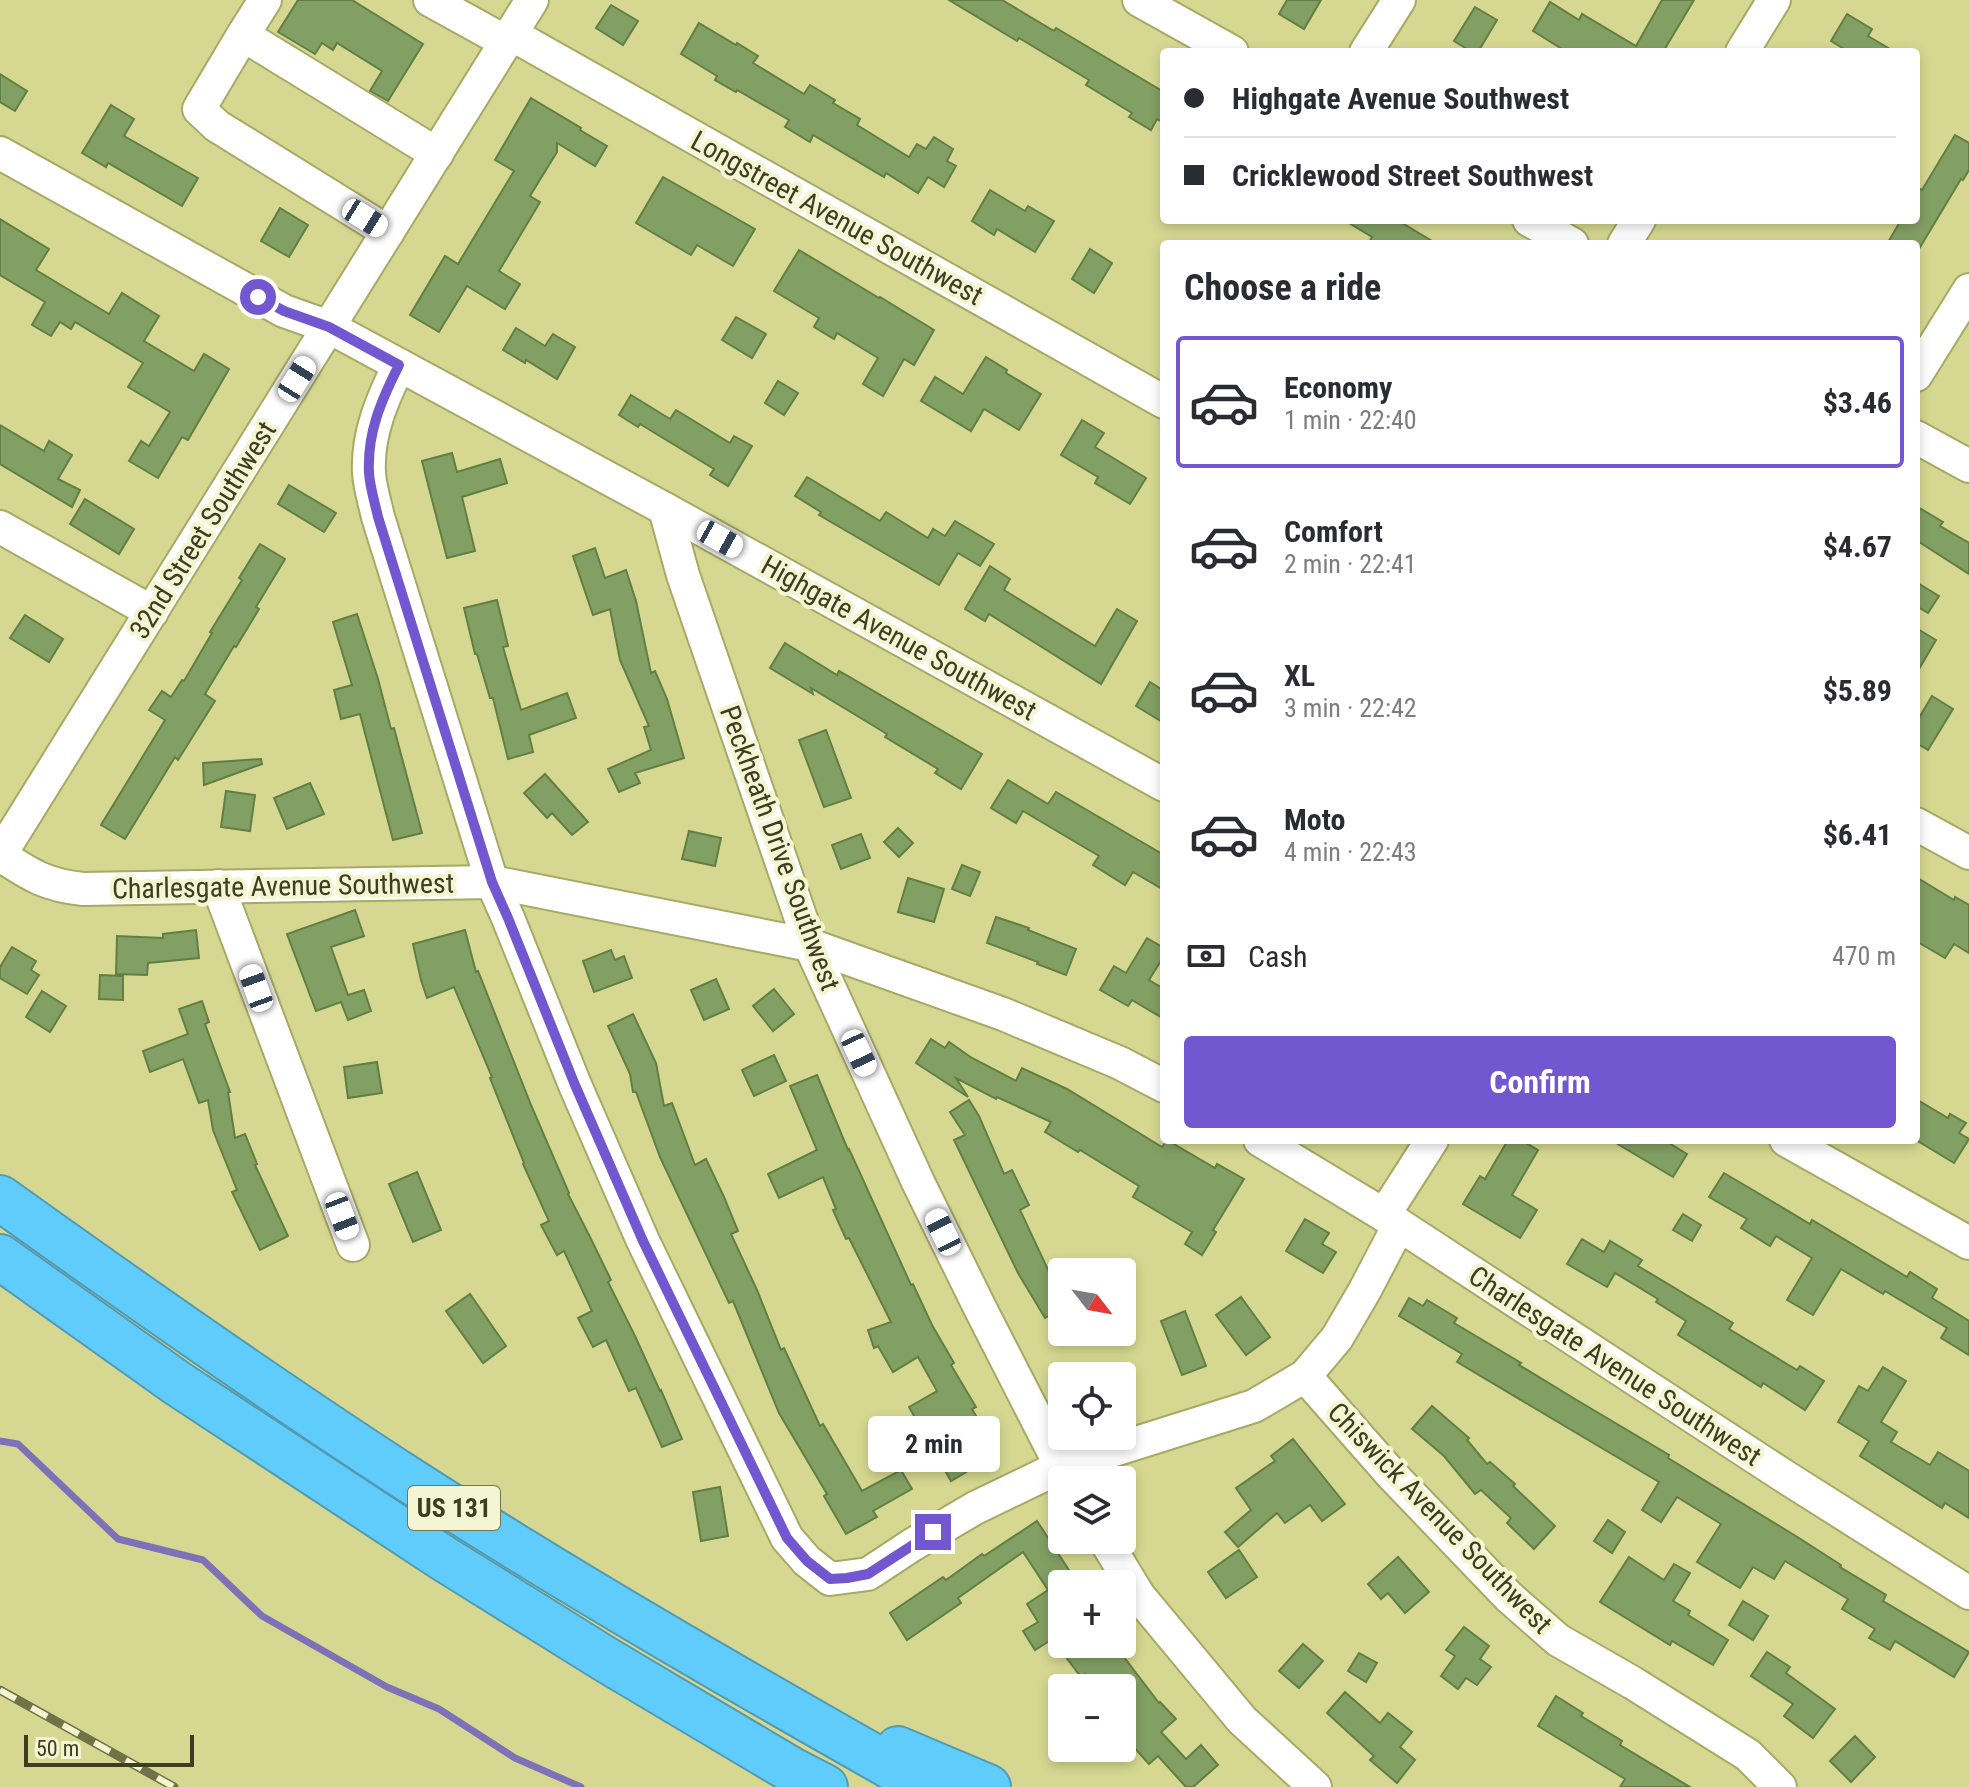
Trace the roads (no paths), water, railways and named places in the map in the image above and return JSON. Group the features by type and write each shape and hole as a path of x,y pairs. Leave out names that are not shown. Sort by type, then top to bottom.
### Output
{"highway":[{"name":"US 131","path":"0,1198 134,1294 409,1479 566,1578 927,1787"},
{"name":"US 131","path":"0,1257 177,1383 416,1541 605,1659 825,1787"},
{"path":"766,1696 988,1787"}],"street":[{"path":"265,0 199,109 217,126 388,232"},
{"name":"Longstreet Avenue Southwest","path":"430,0 508,38 1160,400"},
{"name":"32nd Street Southwest","path":"0,855 532,0"},
{"path":"1139,0 1225,48"},
{"path":"1369,48 1399,0"},
{"path":"1744,48 1774,0"},
{"path":"243,35 437,154"},
{"name":"Highgate Avenue Southwest","path":"0,153 284,311 329,327 665,509 1160,783"},
{"path":"1536,224 1565,240"},
{"path":"1920,369 1969,290"},
{"path":"399,365 380,403 371,438 369,475 378,517 492,882 643,1241 787,1538 807,1561 830,1579 868,1574 975,1508 1048,1480"},
{"path":"1920,439 1969,466"},
{"name":"Peckheath Drive Southwest","path":"665,509 683,575 810,945 918,1182 1060,1466"},
{"path":"0,527 152,612"},
{"path":"1920,826 1969,853"},
{"name":"Charlesgate Avenue Southwest","path":"0,855 35,877 59,887 83,889 492,882 810,945 1003,1014 1120,1063 1160,1084"},
{"path":"218,886 353,1245"},
{"name":"Charlesgate Avenue Southwest","path":"1267,1144 1392,1220 1969,1593"},
{"path":"1086,1466 1254,1406 1305,1376 1337,1338 1365,1290 1392,1220 1430,1144"},
{"path":"1793,1144 1969,1243"},
{"name":"Chiswick Avenue Southwest","path":"1305,1376 1402,1486 1509,1597 1558,1640 1748,1755 1780,1787"},
{"path":"1114,1554 1139,1596 1242,1720 1315,1787"}],"waterway":[{"path":"0,1441 18,1444 118,1539 203,1560 262,1616 387,1687 439,1709 515,1758 581,1787"}],"railway":[{"path":"0,1690 174,1787"}]}
